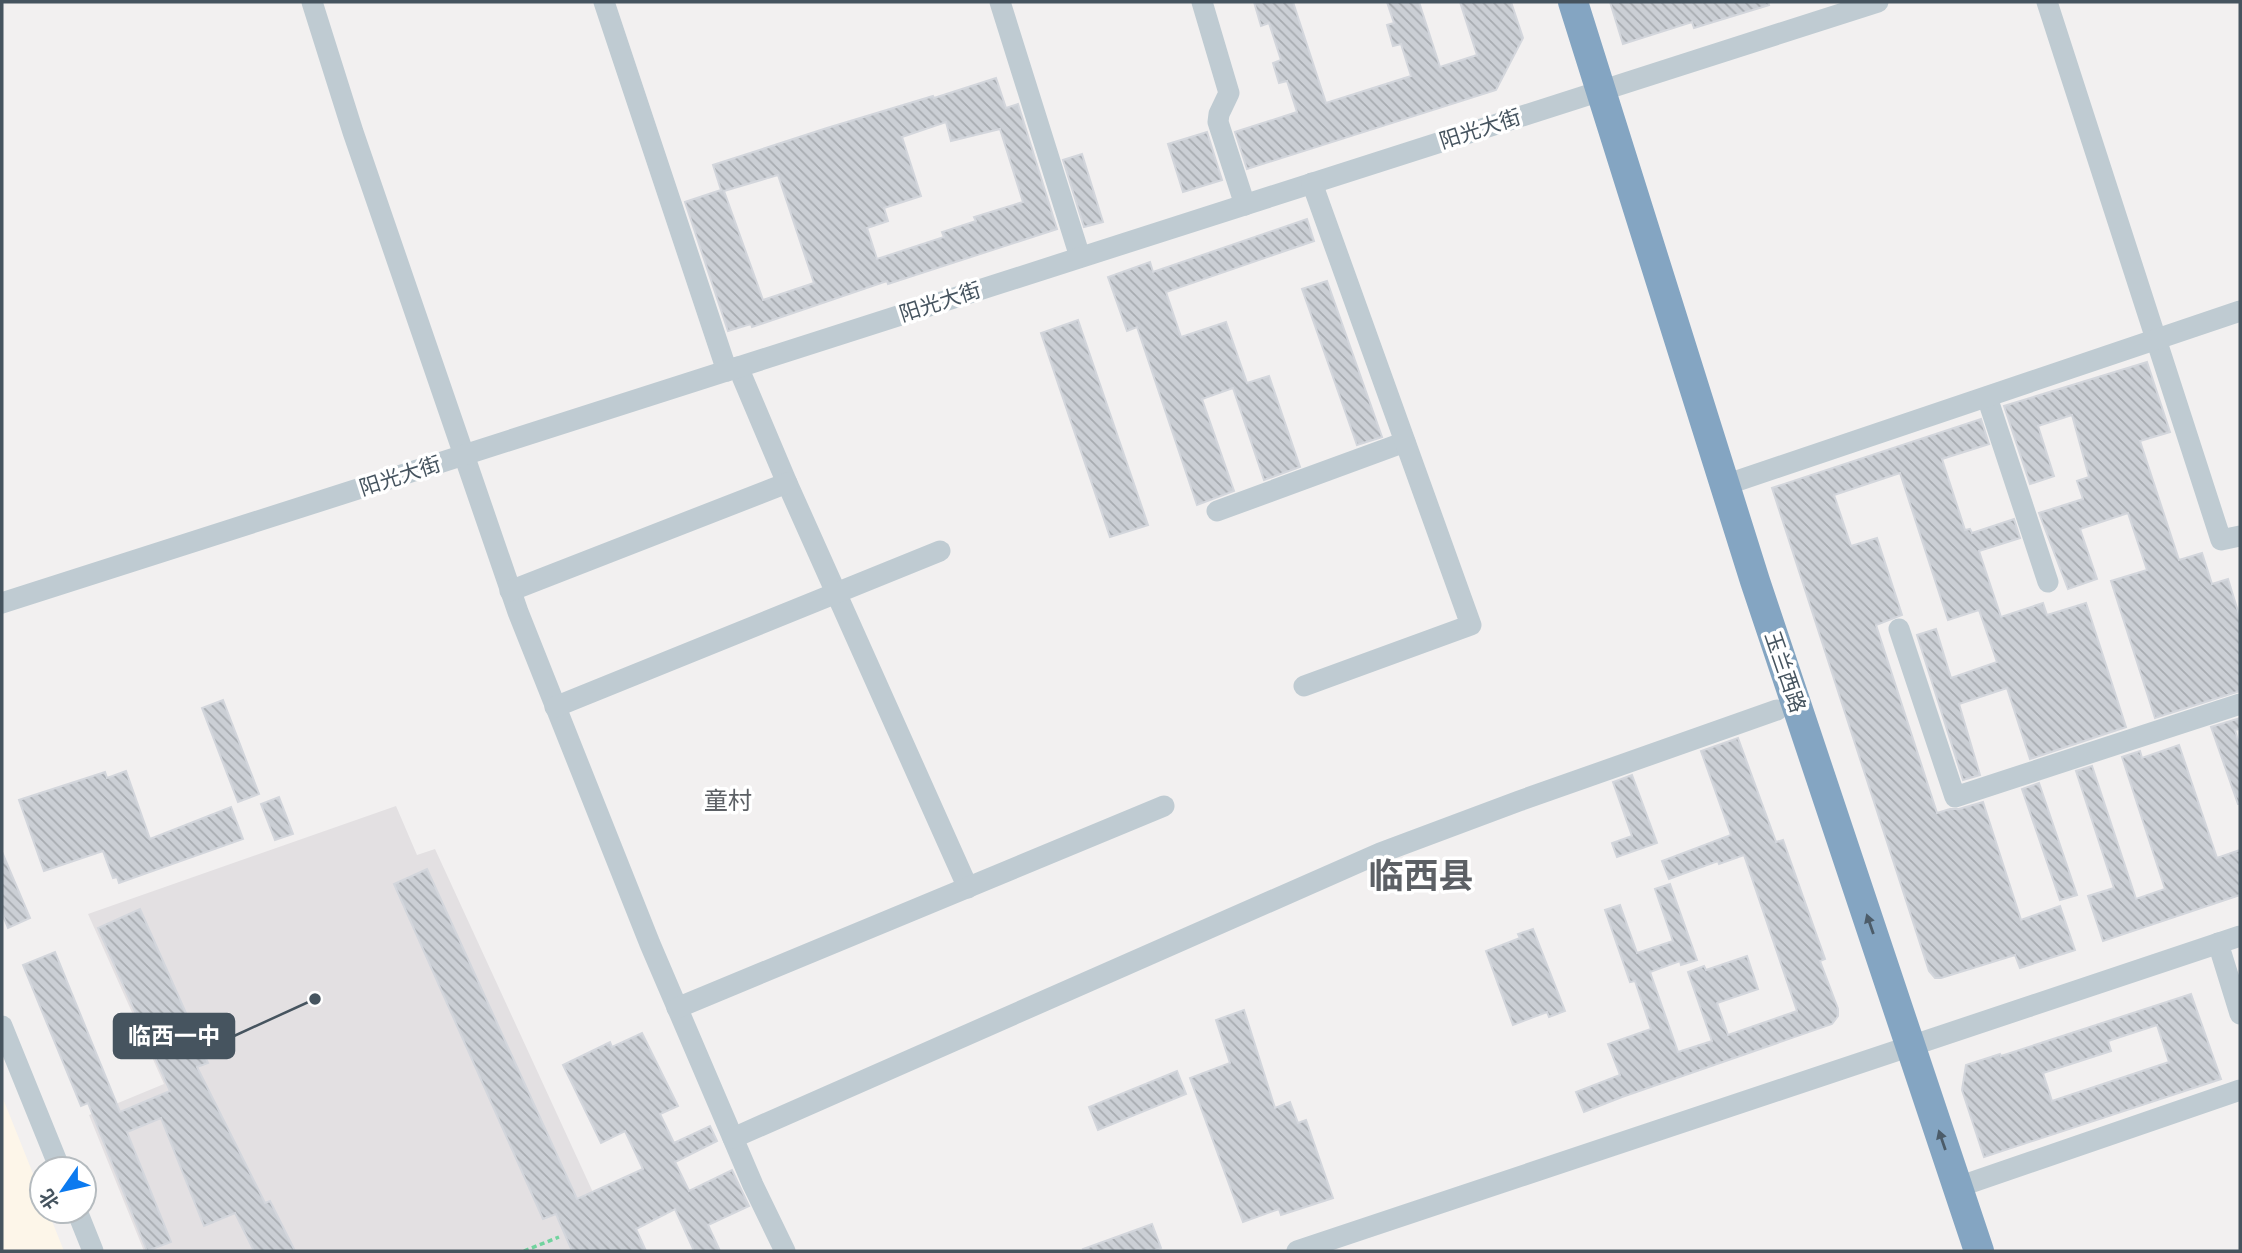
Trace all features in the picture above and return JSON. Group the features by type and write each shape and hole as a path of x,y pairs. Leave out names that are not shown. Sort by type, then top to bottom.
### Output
{"highway":[{"path":"1552,2 1591,94"},
{"path":"1573,2 1591,94"},
{"name":"玉兰西路","path":"1591,94 1725,485 1901,1049 1958,1251"},
{"name":"玉兰西路","path":"1591,94 1777,710 1901,1049 1958,1187 1979,1251"}],"street":[{"path":"312,2 353,132 510,591 677,1008 785,1251"},
{"path":"604,2 733,369 787,483 968,888"},
{"path":"1000,2 1080,257"},
{"path":"1202,2 1229,93 1218,122 1245,205"},
{"name":"阳光大街","path":"2,603 1878,2"},
{"path":"2048,2 2156,340 2231,538"},
{"path":"1304,686 1471,625 1312,183"},
{"path":"1725,485 2240,311"},
{"path":"1987,397 2048,582"},
{"path":"1217,511 1405,442"},
{"path":"510,591 787,483"},
{"path":"555,706 940,551"},
{"path":"1899,629 1955,797 2240,704"},
{"path":"733,1138 1380,853 1777,710"},
{"path":"677,1008 1164,806"},
{"path":"1297,1251 2240,936"},
{"path":"2218,943 2240,1014"},
{"path":"2,1026 54,1155"},
{"path":"1958,1187 2240,1090"},
{"path":"83,1225 93,1251"}],"path":[{"path":"524,1251 559,1237"}],"shaded area":[{"path":"396,806 417,855 435,849 620,1251 144,1251 89,1115 164,1084 88,914"},
{"path":"2,1096 28,1161 28,1225 54,1225 64,1251 2,1251"}],"building":[{"path":"1254,2 1293,2 1326,103 1411,76 1401,44 1393,46 1387,25 1394,23 1387,2 1419,2 1440,67 1477,55 1460,2 1511,2 1523,38 1496,90 1247,169 1235,132 1297,112 1287,81 1279,83 1273,63 1281,60 1269,23 1261,26"},
{"path":"1610,2 1768,2 1769,5 1694,28 1692,22 1623,44"},
{"path":"996,78 1006,108 1018,104 1057,229 888,284 887,281 752,327 751,324 728,331 685,202 721,190 713,165 827,128 933,96 934,98","holes":["946,122 951,141 1000,129 1023,202 974,217 976,221 942,232 944,237 877,259 867,228 888,221 884,208 921,196 902,137","778,175 814,283 763,300 724,191"]},
{"path":"1207,132 1222,180 1183,192 1168,144"},
{"path":"1082,154 1103,222 1084,227 1063,160"},
{"path":"1307,219 1314,241 1166,292 1181,337 1226,322 1247,383 1269,376 1300,467 1264,480 1233,388 1202,399 1234,491 1197,505 1137,327 1127,331 1108,277 1150,262 1153,272"},
{"path":"1327,281 1382,437 1357,445 1302,289"},
{"path":"1078,320 1148,525 1110,537 1041,333"},
{"path":"2147,362 2170,432 2140,441 2179,560 2202,553 2212,584 2228,579 2240,618 2240,691 2155,718 2111,581 2147,570 2128,513 2080,529 2097,579 2068,589 2039,513 2083,499 2077,481 2089,477 2072,415 2038,426 2054,476 2030,484 2004,406"},
{"path":"1981,419 1989,444 1942,459 1965,530 1970,529 1972,533 2014,519 2020,538 1979,551 2001,617 2043,603 2047,615 2086,603 2126,727 2030,759 2007,688 1959,704 1980,775 1963,780 1917,635 1936,629 1951,678 1997,662 1979,610 1948,620 1900,473 1834,495 1851,546 1877,538 1902,615 1876,625 1937,813 1983,802 2021,920 2060,906 2075,950 2020,968 2015,955 1935,978 1929,971 1772,488"},
{"path":"223,700 259,794 238,802 202,708"},
{"path":"2240,718 2240,729 2235,730 2240,747 2238,804 2211,727"},
{"path":"1738,738 1776,842 1783,840 1825,959 1820,961 1838,1009 1838,1016 1832,1024 1584,1112 1576,1092 1620,1075 1608,1044 1651,1029 1635,981 1630,982 1605,910 1620,905 1637,953 1673,941 1655,889 1670,884 1697,960 1681,965 1680,961 1650,972 1678,1052 1712,1041 1688,972 1704,966 1706,970 1747,956 1758,989 1717,1003 1728,1035 1797,1011 1744,855 1719,864 1718,861 1669,879 1662,861 1731,835 1701,751"},
{"path":"2179,745 2217,858 2240,850 2240,895 2103,941 2088,896 2114,888 2076,771 2092,766 2136,899 2165,889 2122,757 2140,751 2142,758"},
{"path":"126,771 150,839 231,807 243,839 119,883 117,877 113,878 103,851 44,871 19,800 105,772 107,778"},
{"path":"1632,775 1657,843 1617,857 1612,843 1632,836 1613,782"},
{"path":"2039,783 2077,895 2060,900 2022,789"},
{"path":"279,797 293,834 275,840 261,804"},
{"path":"2,852 30,918 8,928 2,913"},
{"path":"427,869 577,1199 643,1169 625,1131 601,1143 563,1065 610,1042 612,1047 642,1033 678,1106 660,1114 674,1143 710,1126 717,1141 675,1162 689,1191 732,1170 749,1206 708,1225 720,1251 694,1251 675,1209 636,1229 646,1251 572,1251 556,1214 543,1219 394,884"},
{"path":"140,909 208,1063 197,1067 265,1203 270,1201 295,1251 254,1251 235,1213 204,1226 161,1118 127,1132 171,1242 147,1251 88,1103 81,1106 23,965 55,952 120,1112 170,1091 98,928"},
{"path":"1533,929 1565,1011 1549,1017 1547,1012 1513,1025 1486,951 1520,938 1518,934"},
{"path":"2191,994 2221,1079 1984,1157 1962,1090 1966,1065 2000,1054 2001,1056","holes":["2157,1025 2169,1062 2052,1101 2043,1073 2111,1051 2108,1041"]},
{"path":"1244,1010 1275,1108 1290,1102 1298,1123 1306,1120 1333,1198 1281,1215 1279,1209 1243,1222 1190,1078 1230,1063 1216,1020"},
{"path":"1177,1071 1186,1094 1098,1130 1089,1107"},
{"path":"1152,1224 1161,1248 1153,1251 1083,1249"}],"place":[{"name":"临西一中","path":"315,999"}],"district":[{"name":"童村","path":"728,801"},
{"name":"临西县","path":"1421,876"}]}
